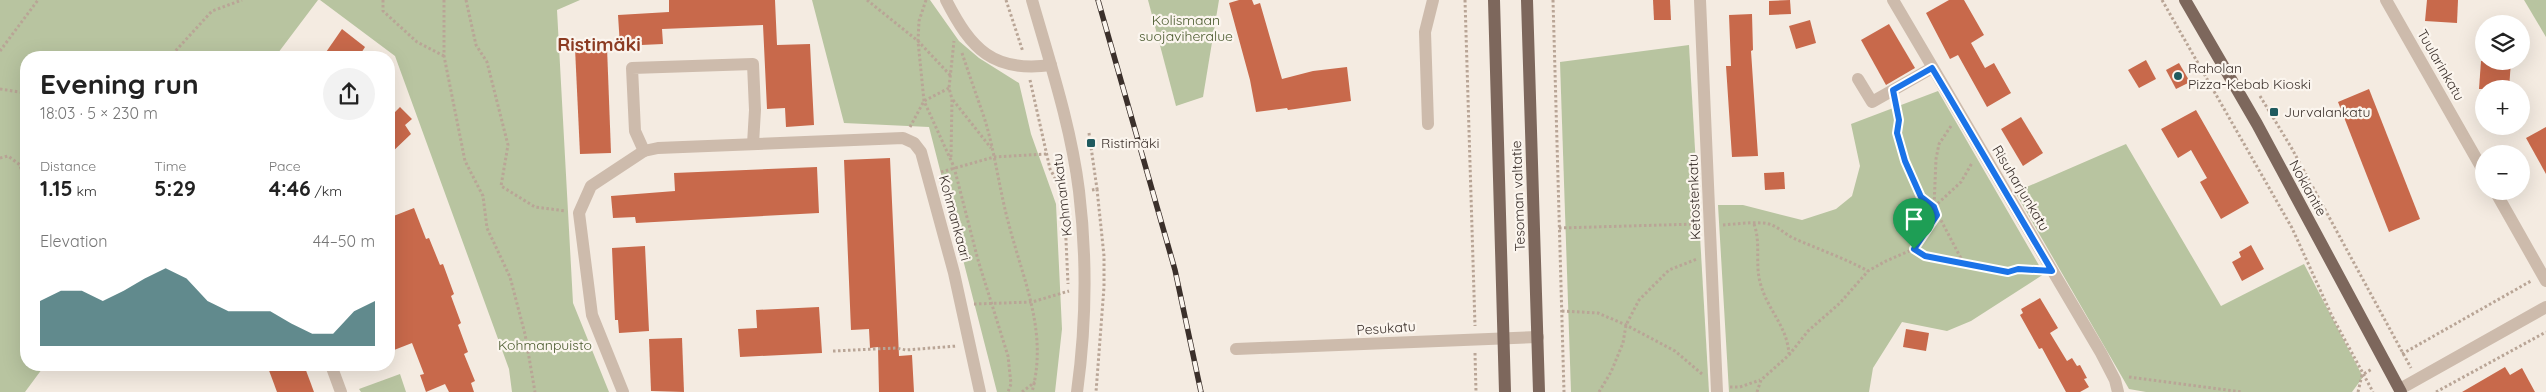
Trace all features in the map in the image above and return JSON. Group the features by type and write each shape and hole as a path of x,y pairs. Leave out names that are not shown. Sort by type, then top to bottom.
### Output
{"main road":[{"name":"Tesoman valtatie","path":"1494,0 1505,392"},
{"name":"Tesoman valtatie","path":"1527,0 1539,392"},
{"name":"Nokiantie","path":"2184,0 2256,124 2401,391"}],"street":[{"path":"946,0 954,16 968,36 992,58 1016,67 1027,68 1051,65"},
{"name":"Kohmankatu","path":"1032,0 1051,65 1071,146 1079,191 1082,230 1083,317 1077,392"},
{"path":"1428,124 1425,32 1433,0"},
{"name":"Ketostenkatu","path":"1700,0 1717,387"},
{"name":"Risuharjunkatu","path":"1893,0 2101,353 2115,380 2118,392"},
{"name":"Tuularinkatu","path":"2386,0 2475,156"},
{"path":"644,151 635,130 632,68 753,64 756,110 753,144"},
{"path":"1858,79 1872,102 1932,68"},
{"path":"624,392 592,315 579,213 591,186 644,151 658,148 903,138"},
{"name":"Kohmankaari","path":"903,138 914,143 921,152 954,273 980,392"},
{"path":"2500,200 2544,278"},
{"path":"2401,391 2418,379 2546,307"},
{"name":"Pesukatu","path":"1236,349 1538,337"},
{"path":"333,371 342,392"}],"path":[{"path":"0,51 38,0"},
{"path":"175,51 212,11 242,0"},
{"path":"383,0 383,11 417,42 444,56"},
{"path":"444,0 444,56 465,161 483,196 487,228 510,277 525,334 536,392"},
{"path":"466,0 476,45 487,62 508,145 502,186 535,207 579,213"},
{"path":"867,0 918,41 951,76"},
{"path":"926,0 919,21 918,41 924,101 954,167 978,260 1008,356 1011,384 1008,392"},
{"path":"1006,0 1027,68 1050,169 1063,192 1064,200"},
{"path":"1465,0 1476,392"},
{"path":"1553,0 1564,392"},
{"path":"2162,0 2308,257 2332,316 2362,375 2373,392"},
{"path":"951,157 952,99 949,88 955,30 954,16"},
{"path":"961,48 983,114 1007,219 1032,302 1038,333 1038,358 1032,392"},
{"path":"903,138 924,101 949,88"},
{"path":"0,89 20,92"},
{"path":"2256,89 2292,146 2418,379"},
{"path":"1893,90 1899,120 1897,133 1905,161 1921,197 1934,207"},
{"path":"952,99 992,151"},
{"path":"1958,112 1939,144 1934,177 1934,207 1964,264"},
{"path":"1088,133 1094,158 1097,189"},
{"path":"1934,207 1961,182 1980,149"},
{"path":"946,170 994,157 1046,154"},
{"path":"0,158 8,156 20,165"},
{"path":"1063,192 1079,191"},
{"path":"1562,311 1598,313 1676,350 1699,373 1717,387 1740,387 1761,380 1789,355 1808,331 1840,303 1868,272 1886,260 1914,249 1937,215"},
{"path":"1065,217 1066,265 1070,299"},
{"path":"1559,228 1754,224 1763,222 1777,226 1792,237 1805,241 1868,272"},
{"path":"1754,224 1758,234 1759,279 1763,292 1788,339 1789,355"},
{"path":"1914,249 1925,256 2008,272 2018,269 2052,271"},
{"path":"1599,392 1611,372 1623,343 1626,325 1639,300 1669,270 1711,253"},
{"path":"2404,354 2544,278"},
{"path":"980,304 1032,302 1069,291"},
{"path":"2436,392 2546,332"},
{"path":"833,351 896,348 906,350 970,345"},
{"path":"2358,392 2362,375"},
{"path":"2132,376 2242,392"},
{"path":"1757,392 1761,380"},
{"path":"1022,392 1035,382"}],"green space":[{"path":"0,0 318,0 280,51 20,51 20,371 41,371 25,392 0,392"},
{"name":"Kohmanpuisto","path":"320,0 580,0 557,10 573,303 609,392 512,392 509,369 395,56 395,51 388,51"},
{"path":"812,0 930,0 959,41 979,58 1019,83 1031,134 1056,204 1062,329 1055,392 997,392 929,127 844,123"},
{"name":"Kolismaan suojaviheralue","path":"1148,0 1219,0 1203,97 1176,106"},
{"path":"2524,0 2546,0 2546,37"},
{"path":"1689,45 1709,392 1571,392 1560,62"},
{"path":"1938,91 2044,274 1971,321 1947,331 1902,322 1873,368 1869,392 1729,392 1718,205 1743,205 1802,220 1836,209 1852,196 1860,166 1851,124"},
{"path":"2126,144 2221,306 2304,264 2363,377 2352,392 2146,392 2129,389 2015,192"},
{"path":"400,374 406,392 361,392 359,389"}],"building":[{"path":"669,0 775,0 777,45 810,44 814,125 786,127 785,108 767,109 763,25 662,29 663,44 620,46 618,15 669,12"},
{"path":"1239,0 1252,0 1254,5 1260,3 1282,79 1313,71 1347,67 1351,101 1288,110 1287,108 1256,112 1250,80 1229,3"},
{"path":"1653,0 1670,0 1671,20 1654,20"},
{"path":"1790,0 1791,14 1769,15 1769,1"},
{"path":"1949,0 1964,0 1984,35 1971,43 1985,68 1994,63 2011,93 1987,107 1958,55 1950,59 1926,13"},
{"path":"2427,0 2458,0 2457,23 2425,21"},
{"path":"1752,14 1753,50 1751,51 1758,156 1732,157 1726,66 1731,66 1729,15"},
{"path":"1810,20 1816,43 1796,49 1789,26"},
{"path":"1889,24 1915,68 1886,85 1861,40"},
{"path":"342,29 365,47 362,51 327,51"},
{"path":"607,47 611,153 580,154 575,48"},
{"path":"2146,60 2156,79 2139,88 2128,70"},
{"name":"Raholan Pizza-Kebab Kioski","path":"2179,63 2190,82 2176,89 2166,70"},
{"path":"2480,70 2510,70 2510,80 2480,80"},
{"path":"2369,89 2420,219 2389,232 2338,102"},
{"path":"400,107 412,119 405,125 411,134 395,149 395,112"},
{"path":"2196,110 2249,203 2221,219 2200,182 2207,178 2191,150 2178,158 2161,129"},
{"path":"2021,117 2043,153 2023,166 2001,129"},
{"path":"2546,127 2546,174 2530,145 2526,138"},
{"path":"890,158 899,356 912,355 914,392 879,392 878,347 870,348 869,329 851,330 844,160"},
{"path":"817,167 819,213 636,223 635,217 613,218 611,196 675,191 674,173"},
{"path":"1784,172 1785,189 1765,190 1764,173"},
{"path":"414,208 426,239 429,238 440,265 443,264 454,294 451,296 461,323 458,325 468,352 464,354 475,381 471,383 474,392 449,392 445,384 426,392 420,375 424,374 412,343 395,350 395,215"},
{"path":"2251,245 2264,269 2242,281 2232,262 2241,257 2239,252"},
{"path":"645,246 649,331 619,333 618,320 615,320 612,248"},
{"path":"2040,298 2058,328 2050,333 2067,361 2072,358 2077,366 2080,365 2087,378 2084,379 2089,387 2080,392 2066,392 2042,348 2039,349 2020,315 2023,313 2021,309"},
{"path":"819,307 822,353 740,357 738,329 757,328 756,310"},
{"path":"1906,329 1929,333 1926,351 1903,347"},
{"path":"682,338 684,392 651,391 649,339"},
{"path":"2505,367 2510,375 2522,368 2535,392 2462,392"},
{"path":"269,371 306,371 314,392 277,392"}],"railway":[{"path":"1098,0 1175,270 1201,392"}],"place":[{"name":"Raholan Pizza-Kebab Kioski","path":"2178,76"},
{"name":"Jurvalankatu","path":"2274,112"},
{"name":"Ristimäki","path":"1091,143"}],"district":[{"name":"Ristimäki","path":"599,44"}],"route":[{"path":"1932,68 2052,271 2018,269 2008,272 1925,256 1914,249 1937,215 1934,207 1921,197 1905,161 1897,133 1899,120 1893,90 1932,68"}]}
